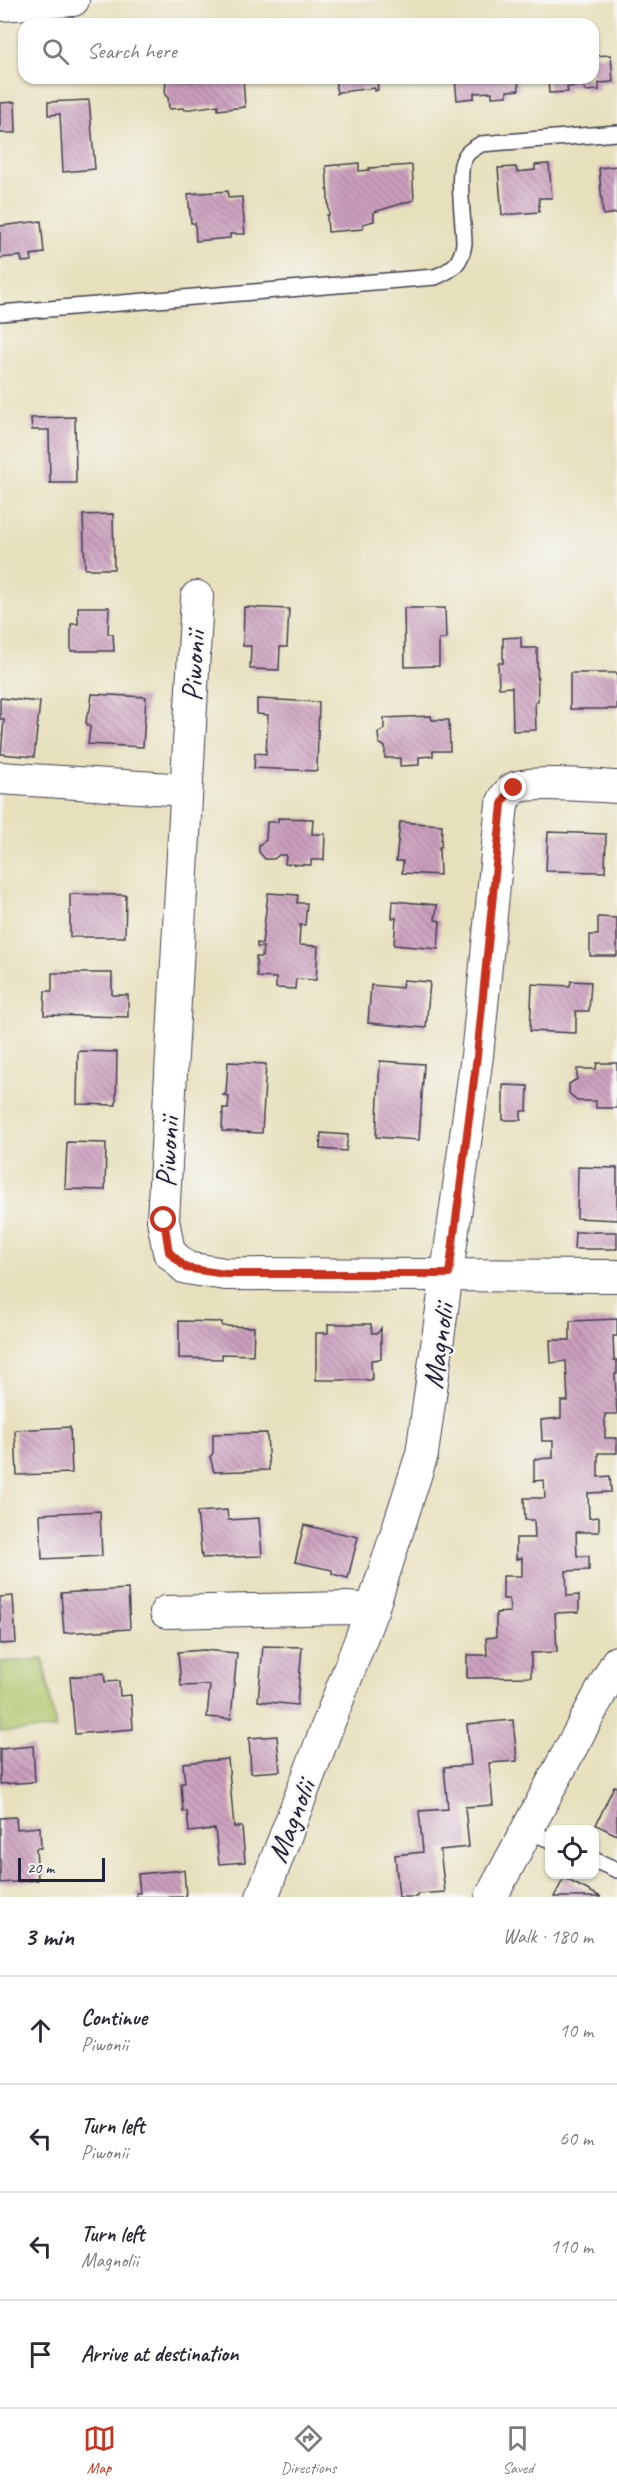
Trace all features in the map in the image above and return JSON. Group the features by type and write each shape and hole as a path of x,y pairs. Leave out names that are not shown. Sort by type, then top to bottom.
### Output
{"street":[{"path":"0,5 73,0"},
{"name":"Piwonii","path":"197,597 164,1220 169,1252 186,1268 225,1274 617,1276"},
{"path":"0,778 186,790"},
{"name":"Magnolii","path":"262,1897 372,1610 422,1454 449,1274 477,1056 502,804 514,788 529,785 617,787"},
{"path":"166,1612 346,1608 372,1610"},
{"path":"491,1897 538,1835 617,1662"}],"lane":[{"path":"0,313 435,277 457,265 463,255 460,171 463,160 470,151 482,144 617,134"},
{"path":"599,1862 617,1870"}],"green space":[{"path":"43,1659 56,1729 0,1732 0,1662"}],"building":[{"path":"611,55 613,82 599,83 599,56"},
{"path":"166,84 243,84 245,107 218,110 218,105 184,110 184,108 169,109 168,98 165,95"},
{"path":"336,84 377,84 378,90 375,91 375,88 337,94"},
{"path":"456,84 518,84 519,90 507,91 507,96 492,97 492,92 474,93 474,98 457,100"},
{"path":"548,84 599,84 599,90 585,91 584,86 567,87 568,92 549,93"},
{"path":"89,100 95,169 63,172 60,114 48,115 48,102"},
{"path":"15,102 16,133 0,133 0,103"},
{"path":"359,163 359,171 369,170 369,168 412,165 414,200 374,212 374,221 363,224 363,229 328,232 326,166"},
{"path":"549,164 552,198 539,198 539,212 502,215 498,168 516,167 517,172 535,170 535,165"},
{"path":"617,166 617,213 603,215 599,168"},
{"path":"228,191 228,198 242,197 245,234 230,234 230,238 196,241 195,223 191,223 188,194"},
{"path":"41,221 44,253 31,255 32,261 22,262 21,256 0,258 0,226"},
{"path":"75,417 76,483 50,483 49,430 32,430 31,418"},
{"path":"113,514 114,569 85,569 83,515"},
{"path":"78,607 109,607 108,634 113,634 114,651 71,651 71,624 78,624"},
{"path":"244,607 289,609 287,647 280,647 279,670 250,669 251,646 243,646"},
{"path":"404,608 445,608 446,639 439,639 439,666 405,667"},
{"path":"521,637 521,648 537,648 536,730 513,731 512,687 499,688 498,663 503,663 503,638"},
{"path":"570,673 617,673 617,709 570,709"},
{"path":"92,694 146,697 143,747 88,744 90,727 86,723"},
{"path":"0,698 40,702 34,757 1,754 4,719 0,719"},
{"path":"257,699 319,702 317,771 254,768 255,753 266,754 268,715 257,714"},
{"path":"431,716 432,720 449,720 450,751 433,751 433,756 419,757 419,765 400,766 400,758 385,758 385,747 379,743 378,733 384,729 384,718"},
{"path":"278,818 313,819 312,834 325,834 324,860 311,860 311,865 285,864 286,855 265,859 259,852 259,845 266,840 267,822 278,822"},
{"path":"400,822 442,825 441,847 439,847 440,875 402,873 403,861 396,861"},
{"path":"548,832 606,834 605,872 546,871"},
{"path":"268,893 298,895 297,903 307,903 305,925 300,925 299,945 318,946 316,980 296,979 295,989 276,988 276,978 257,977 256,957 262,957 263,947 257,947 257,943 262,944"},
{"path":"70,894 126,895 125,937 70,937"},
{"path":"393,901 437,905 435,920 440,921 438,949 394,945 396,918 392,918"},
{"path":"598,917 617,918 617,956 590,956 590,935 598,935"},
{"path":"52,973 112,973 112,995 128,995 128,1017 44,1015 45,991 52,991"},
{"path":"403,980 430,982 426,1028 368,1023 371,985 402,988"},
{"path":"571,981 591,982 589,1011 576,1011 576,1033 530,1031 532,984 570,986"},
{"path":"78,1051 117,1052 116,1105 77,1104"},
{"path":"380,1061 424,1064 419,1140 376,1137"},
{"path":"228,1062 266,1064 262,1133 222,1131 223,1108 228,1109 229,1096 223,1095 226,1093"},
{"path":"597,1063 617,1063 617,1108 596,1108 596,1101 577,1101 569,1093 569,1084 577,1079 577,1069 596,1069"},
{"path":"503,1085 528,1086 527,1111 521,1111 521,1120 503,1120"},
{"path":"321,1133 348,1135 346,1151 320,1149"},
{"path":"67,1142 106,1143 105,1190 65,1189"},
{"path":"578,1167 617,1168 617,1220 577,1218"},
{"path":"575,1232 617,1232 617,1249 574,1249"},
{"path":"617,1319 617,1336 613,1336 614,1360 617,1360 617,1374 615,1374 617,1414 605,1414 605,1438 617,1438 617,1453 598,1453 598,1477 610,1476 611,1492 588,1493 589,1518 599,1517 599,1532 576,1532 577,1556 589,1556 589,1570 566,1571 567,1596 579,1595 579,1612 555,1613 557,1652 531,1653 531,1677 467,1678 467,1655 487,1655 486,1638 496,1637 496,1613 510,1612 509,1599 503,1599 503,1576 522,1576 522,1558 516,1559 516,1538 535,1538 534,1520 525,1520 524,1498 545,1498 544,1480 534,1481 534,1459 553,1458 553,1441 542,1441 541,1420 561,1418 561,1401 568,1401 566,1361 551,1363 550,1340 570,1340 570,1321"},
{"path":"179,1321 222,1322 222,1326 254,1327 253,1355 222,1354 222,1359 179,1358"},
{"path":"328,1324 371,1324 372,1333 378,1333 381,1328 381,1359 371,1360 372,1380 316,1380 316,1333 328,1333"},
{"path":"70,1427 72,1473 17,1475 15,1430"},
{"path":"267,1433 269,1470 214,1472 210,1457 213,1453 213,1434"},
{"path":"227,1510 228,1520 259,1518 262,1556 202,1558 197,1512"},
{"path":"100,1511 102,1556 42,1559 40,1514"},
{"path":"304,1525 358,1537 348,1578 332,1574 332,1570 295,1562"},
{"path":"128,1589 130,1629 64,1633 61,1593"},
{"path":"13,1596 16,1643 0,1644 0,1597"},
{"path":"263,1646 302,1647 297,1705 258,1701"},
{"path":"204,1650 237,1653 231,1719 207,1717 210,1685 181,1686 178,1652"},
{"path":"104,1673 105,1682 119,1681 120,1696 131,1695 133,1729 75,1734 70,1677"},
{"path":"513,1720 517,1761 489,1763 493,1805 465,1807 469,1847 440,1850 445,1892 417,1894 417,1897 399,1897 395,1855 423,1852 419,1811 448,1809 444,1767 471,1765 467,1724"},
{"path":"277,1736 280,1771 251,1773 249,1738"},
{"path":"33,1746 35,1782 0,1784 0,1749"},
{"path":"228,1759 234,1827 242,1827 245,1862 219,1864 215,1829 189,1832 187,1811 183,1812 181,1783 185,1783 183,1763"},
{"path":"614,1786 617,1787 617,1835 596,1825"},
{"path":"16,1817 17,1829 40,1827 41,1848 36,1848 38,1880 0,1883 0,1818"},
{"path":"184,1870 186,1897 137,1897 136,1893 140,1893 138,1874"},
{"path":"563,1879 566,1879 601,1897 554,1897"}],"route":[{"path":"164,1220 169,1252 186,1268 225,1274 449,1274 477,1056 502,804 514,788"}]}
